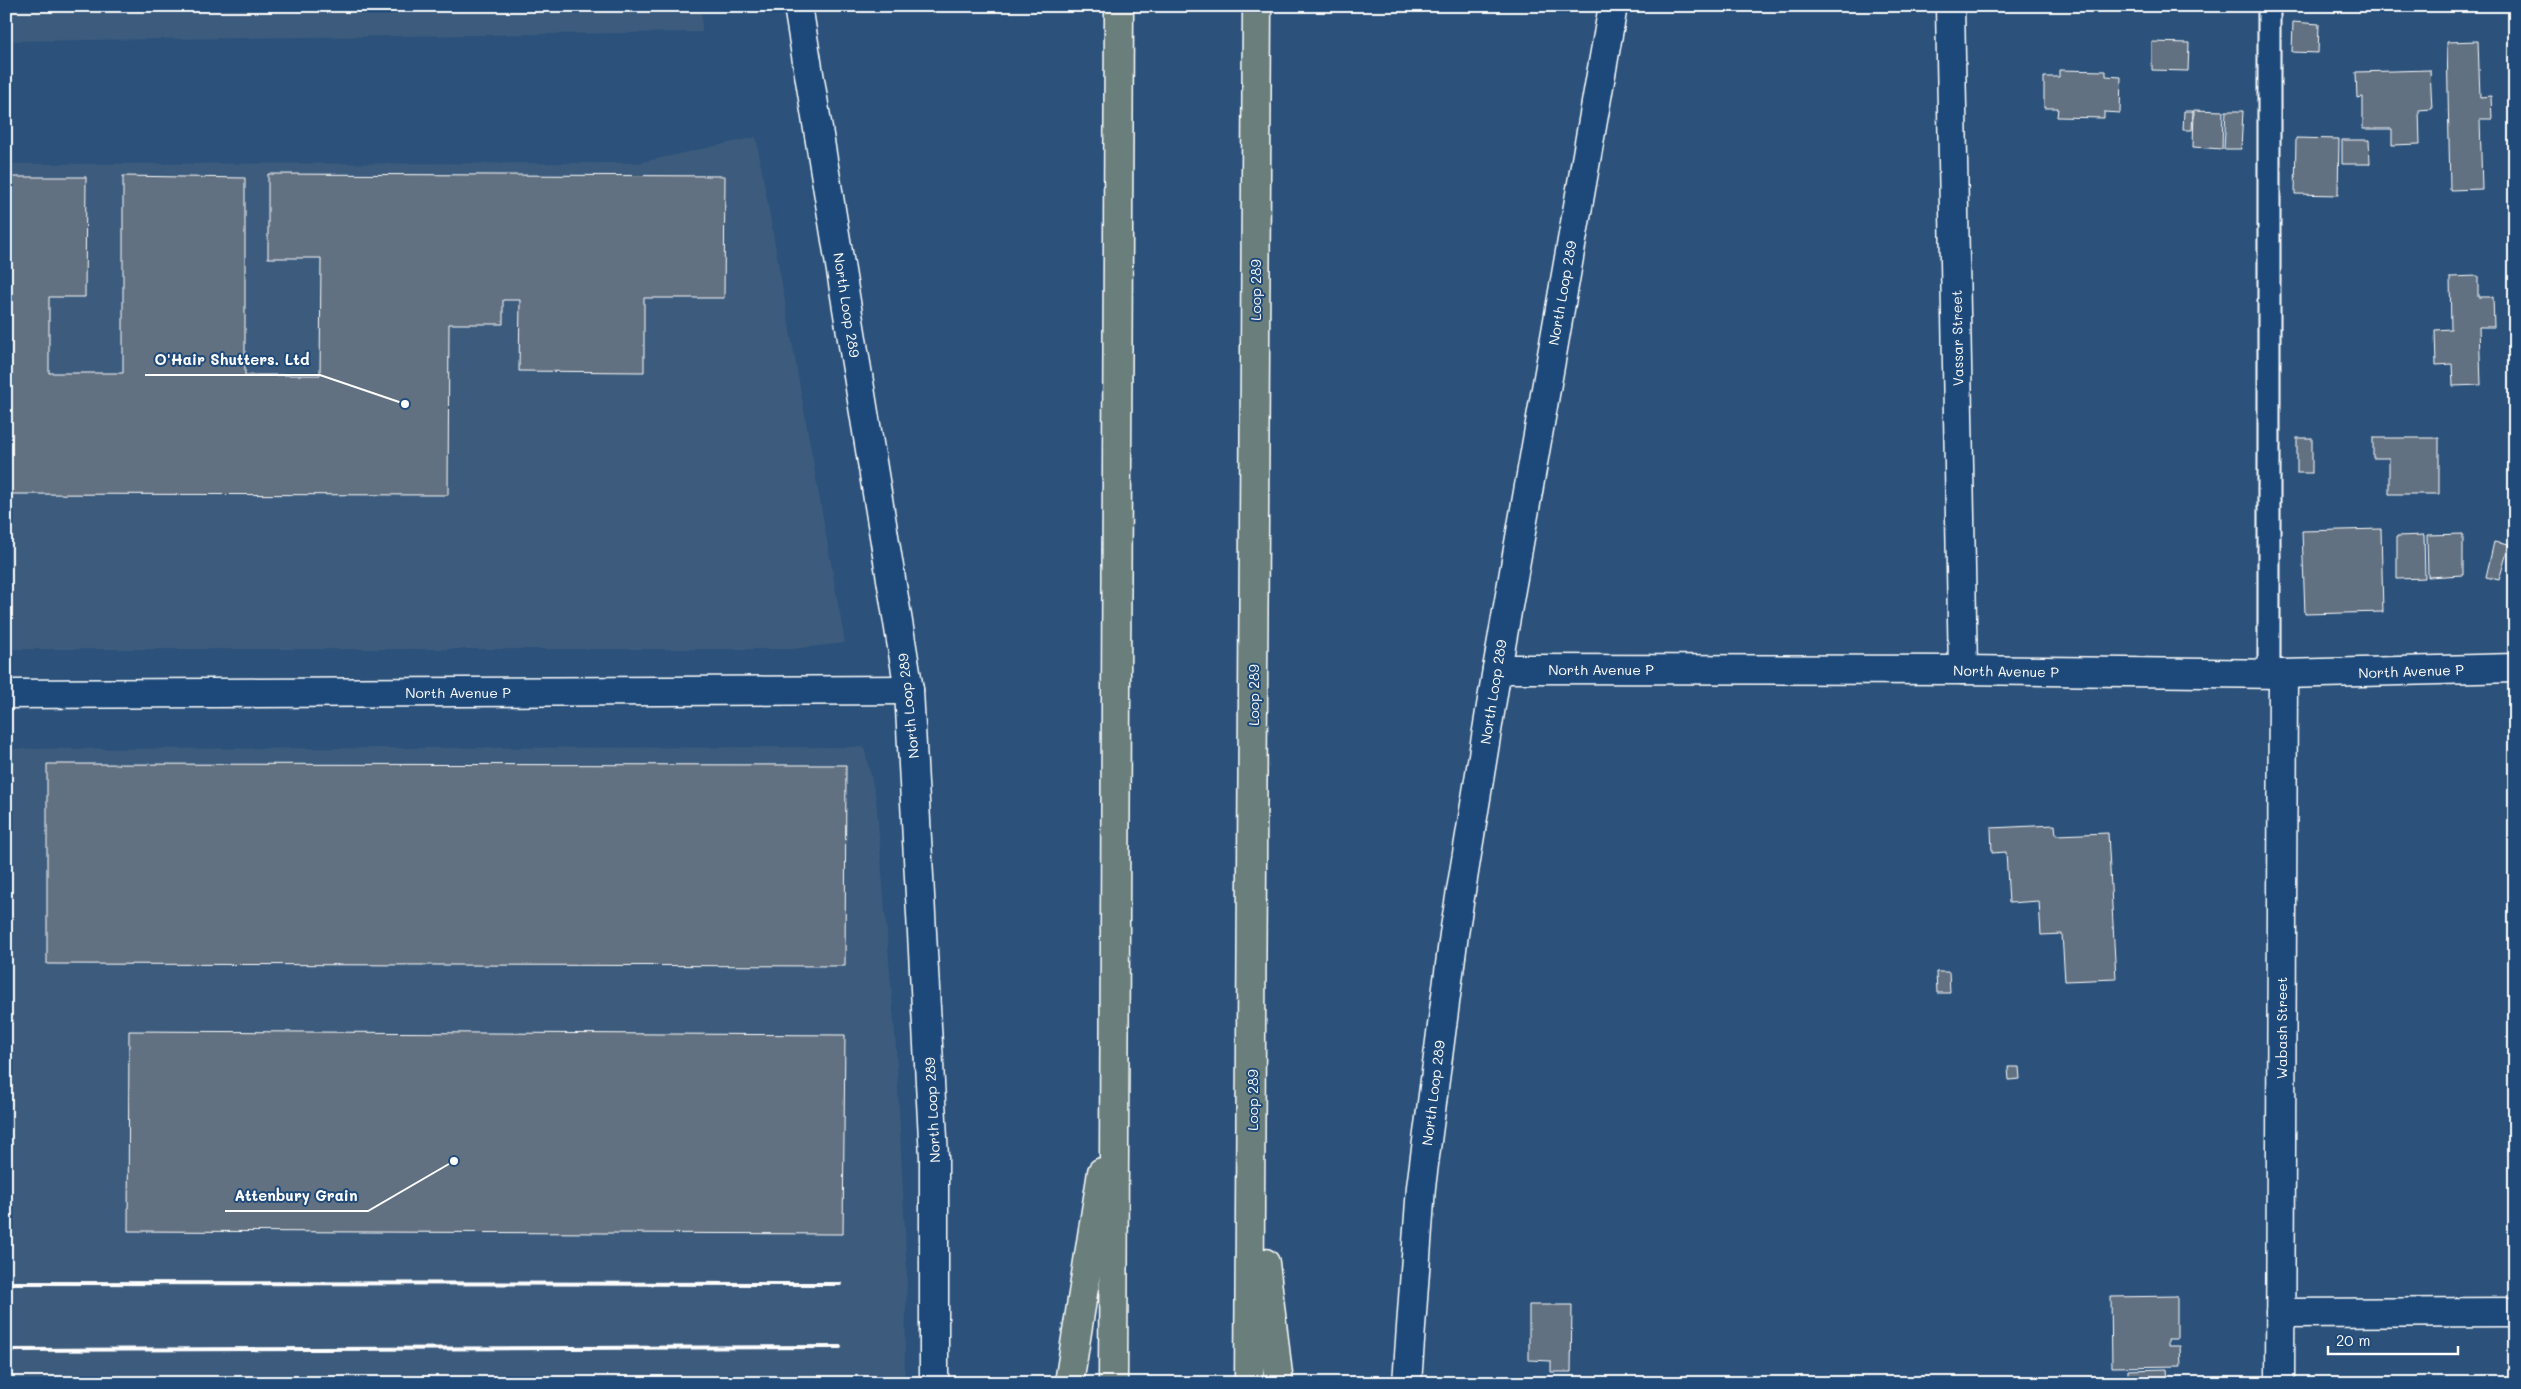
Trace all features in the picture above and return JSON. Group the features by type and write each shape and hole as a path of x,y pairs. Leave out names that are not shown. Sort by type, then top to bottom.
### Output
{"highway":[{"path":"1112,1383 1116,1089 1119,6"},
{"name":"Loop 289","path":"1248,1383 1257,6"},
{"path":"1069,1383 1081,1294 1116,1089"},
{"path":"1251,1153 1279,1383"}],"street":[{"name":"North Loop 289","path":"798,6 909,690 934,1157 934,1383"},
{"name":"North Loop 289","path":"1407,1383 1421,1187 1454,934 1497,669 1613,6"},
{"name":"Vassar Street","path":"1950,6 1963,670"},
{"name":"North Avenue P","path":"1497,669 1963,670 2276,674 2515,668"},
{"name":"Wabash Street","path":"2276,674 2280,1383"},
{"name":"North Avenue P","path":"6,694 909,690"},
{"path":"2280,1313 2515,1312"}],"lane":[{"path":"2269,6 2276,674"}],"shaded area":[{"path":"6,6 701,6 702,32 6,41"},
{"path":"756,137 845,643 791,649 6,649 6,164 638,163"},
{"path":"864,747 876,798 896,1047 907,1276 904,1383 6,1383 6,749"}],"building":[{"path":"2293,22 2319,24 2318,53 2292,52"},
{"path":"2478,41 2480,97 2491,96 2492,119 2480,119 2482,189 2450,190 2447,42"},
{"path":"2152,42 2189,43 2188,71 2152,70"},
{"path":"2059,70 2106,71 2106,76 2121,77 2120,113 2104,112 2104,118 2057,117 2058,108 2044,108 2044,77 2059,77"},
{"path":"2430,70 2432,109 2419,110 2420,144 2392,145 2392,129 2363,129 2363,97 2357,98 2356,72"},
{"path":"2194,110 2223,111 2222,149 2193,147"},
{"path":"2184,111 2193,111 2192,130 2183,130"},
{"path":"2226,111 2243,111 2241,149 2224,149"},
{"path":"2296,138 2339,139 2338,195 2295,194"},
{"path":"2342,140 2369,140 2370,164 2342,164"},
{"path":"268,174 725,176 724,298 644,298 644,372 519,371 520,300 503,300 503,324 449,324 448,495 6,494 6,177 86,177 85,297 49,297 49,373 123,373 123,176 245,178 245,375 320,375 321,258 268,258"},
{"path":"2478,276 2478,297 2493,297 2494,327 2479,327 2481,385 2453,386 2452,364 2436,365 2435,330 2451,329 2450,277"},
{"path":"2297,438 2312,438 2312,473 2297,473"},
{"path":"2373,438 2439,438 2439,494 2389,494 2389,458 2373,458"},
{"path":"2381,529 2383,612 2305,614 2302,531"},
{"path":"2463,534 2463,575 2428,577 2427,535"},
{"path":"2424,535 2425,578 2397,579 2397,536"},
{"path":"2494,542 2509,545 2499,580 2486,577"},
{"path":"47,764 846,765 845,966 47,964"},
{"path":"2055,825 2056,835 2108,833 2116,979 2065,981 2062,934 2041,935 2039,901 2009,903 2006,852 1992,853 1991,828"},
{"path":"1936,972 1949,972 1950,993 1937,993"},
{"path":"129,1031 845,1035 843,1234 128,1231"},
{"path":"2008,1067 2019,1067 2020,1079 2009,1080"},
{"path":"2177,1296 2177,1339 2168,1339 2168,1346 2180,1346 2181,1366 2112,1367 2111,1297"},
{"path":"1529,1305 1572,1305 1571,1372 1551,1372 1551,1361 1529,1360"},
{"path":"2167,1369 2168,1383 2128,1383 2128,1370"}],"railway":[{"path":"6,1283 840,1284"},
{"path":"6,1350 840,1347"}],"place":[{"name":"O'Hair Shutters. Ltd","path":"405,404"},
{"name":"Attenbury Grain","path":"454,1161"}]}
